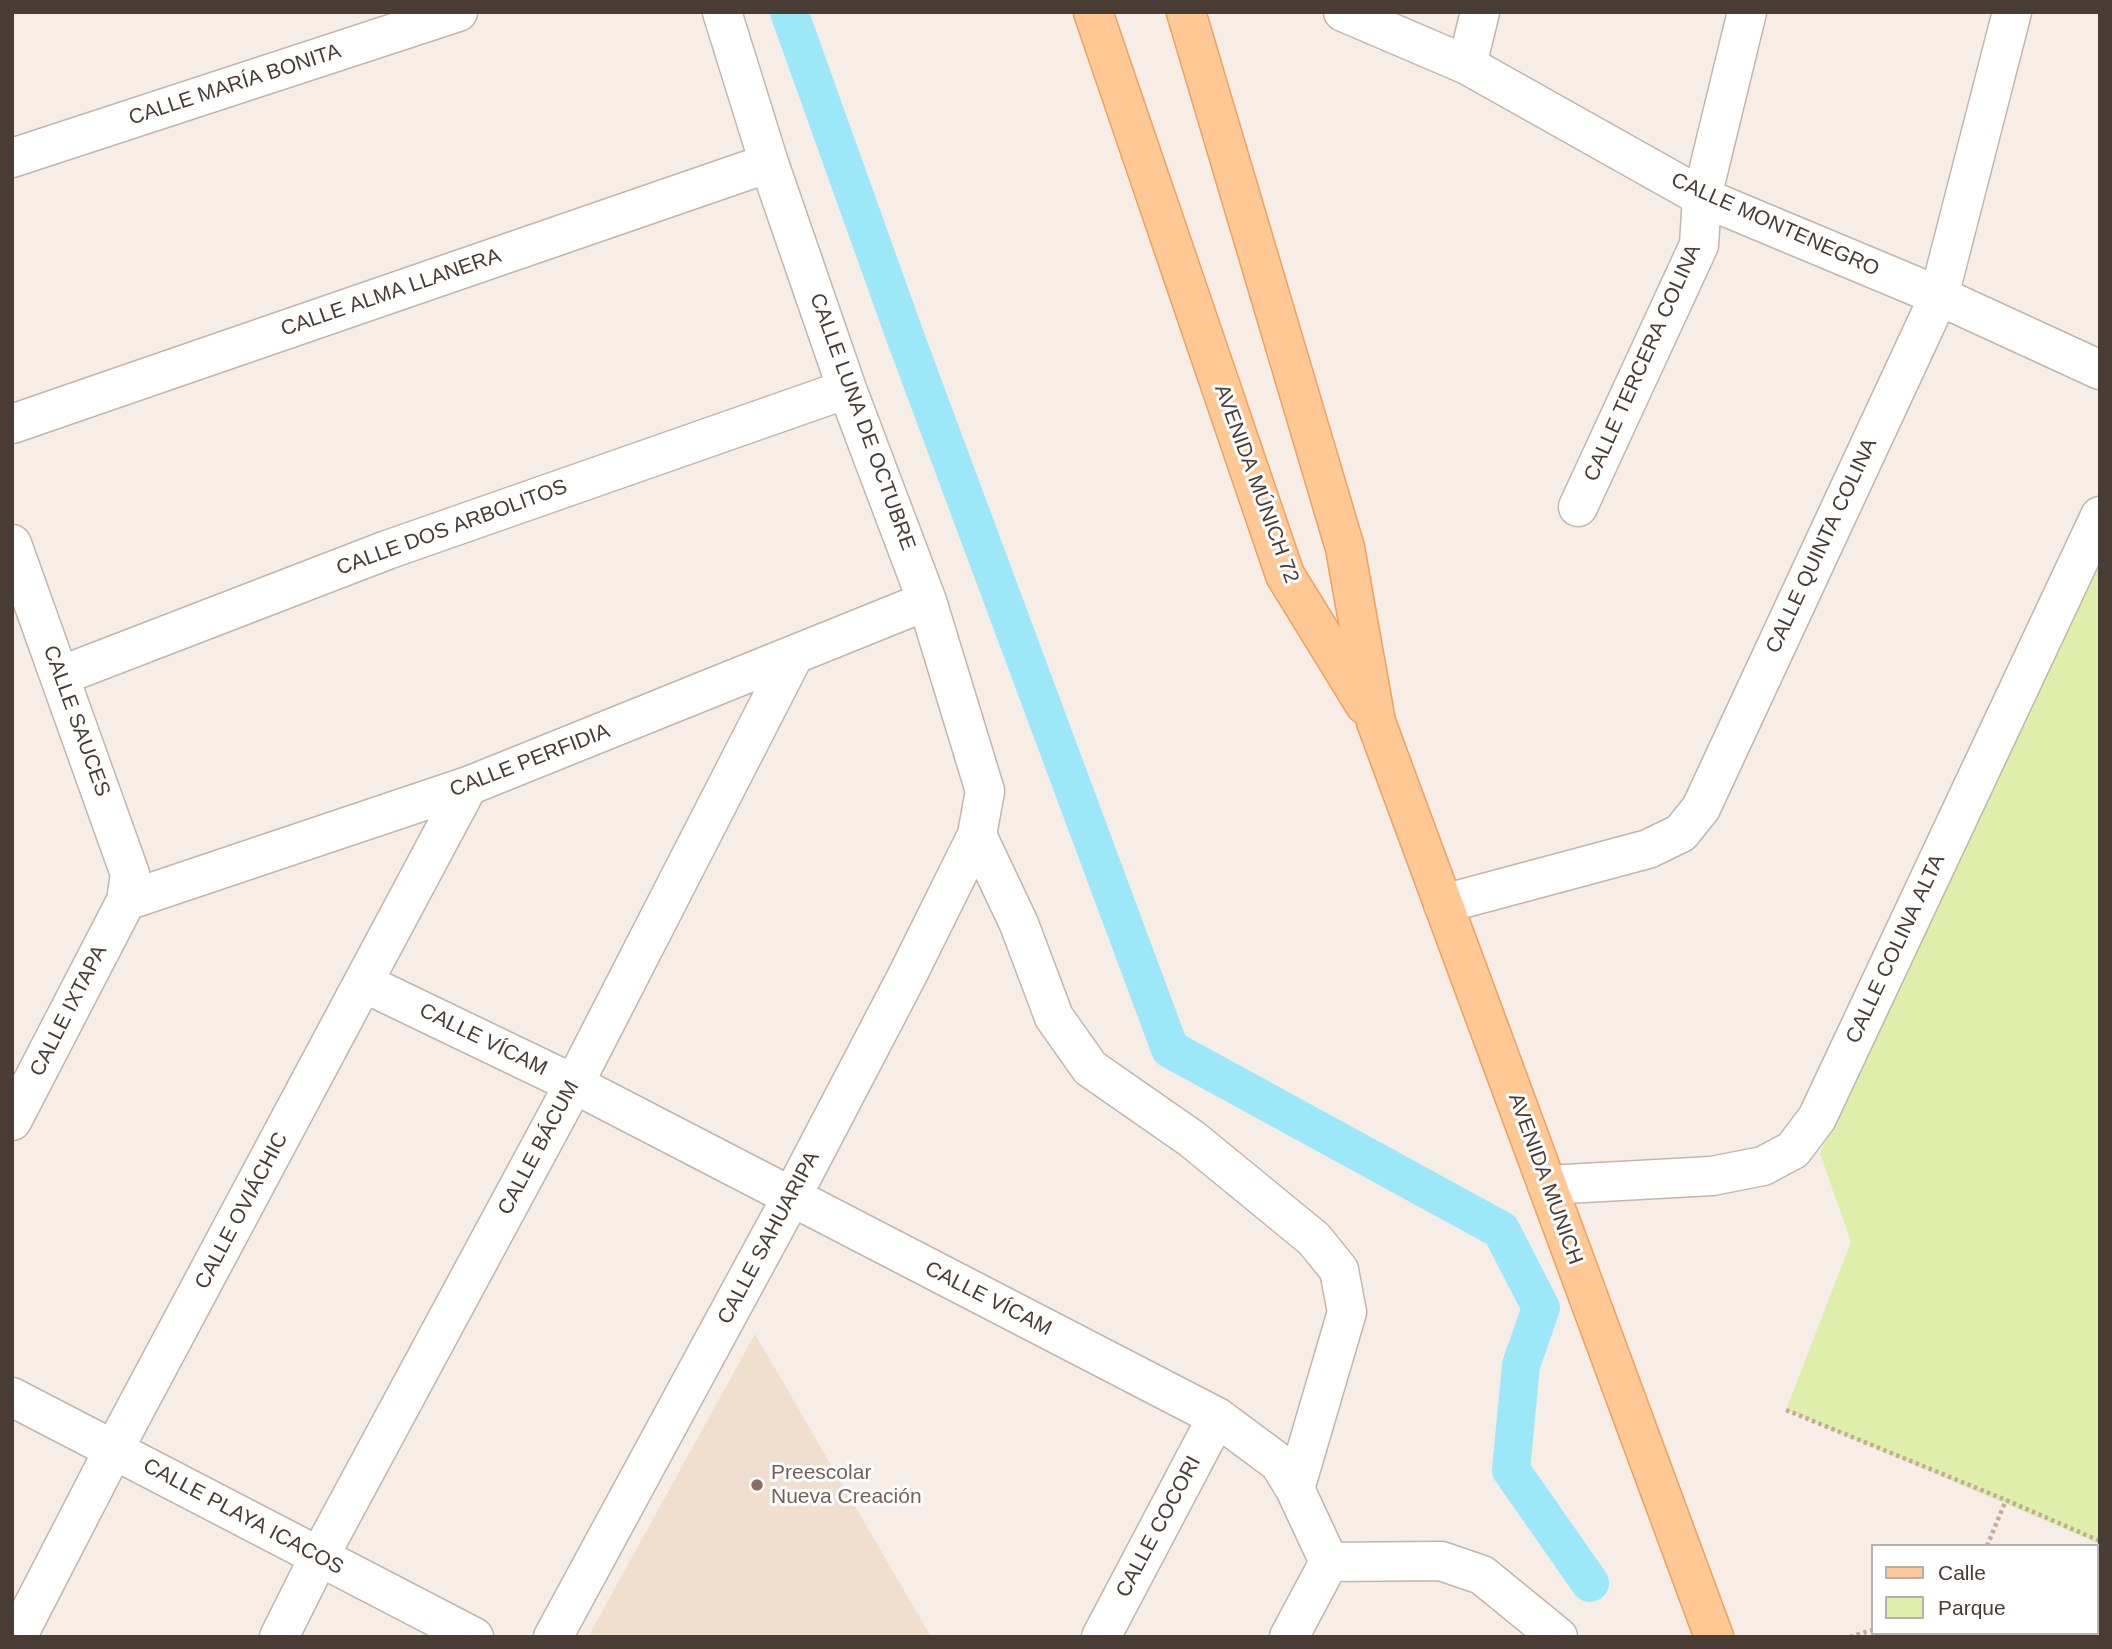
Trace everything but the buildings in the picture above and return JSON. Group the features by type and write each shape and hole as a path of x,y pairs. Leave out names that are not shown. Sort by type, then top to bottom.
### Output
{"main road":[{"name":"AVENIDA MÚNICH 72","path":"1094,12 1285,575 1376,722"},
{"path":"1185,12 1345,548 1376,722"},
{"name":"AVENIDA MUNICH","path":"1376,722 1713,1637"}],"street":[{"name":"CALLE MARÍA BONITA","path":"12,158 458,12"},
{"name":"CALLE LUNA DE OCTUBRE","path":"722,12 769,163 848,389 927,601 985,791 977,835"},
{"name":"CALLE MONTENEGRO","path":"1343,12 1467,65 1702,198 1939,296 2100,370"},
{"path":"1467,65 1480,12"},
{"name":"CALLE TERCERA COLINA","path":"1578,507 1699,245 1702,198 1747,12"},
{"name":"CALLE QUINTA COLINA","path":"1443,904 1648,849 1681,833 1701,808 1939,296 2012,12"},
{"name":"CALLE ALMA LLANERA","path":"12,424 769,163"},
{"name":"CALLE DOS ARBOLITOS","path":"60,676 387,550 848,389"},
{"name":"CALLE COLINA ALTA","path":"1547,1185 1712,1176 1763,1166 1793,1150 1816,1118 2100,516"},
{"name":"CALLE SAUCES","path":"12,544 130,874 126,901"},
{"name":"CALLE PERFIDIA","path":"126,901 468,786 927,601"},
{"name":"CALLE BÁCUM","path":"279,1637 319,1557 574,1084 793,657"},
{"name":"CALLE OVIÁCHIC","path":"17,1637 468,786"},
{"path":"977,835 1019,925 1054,1017 1090,1068 1192,1139 1314,1239 1339,1270 1347,1312 1295,1489"},
{"name":"CALLE SAHUARIPA","path":"553,1637 791,1198 977,835"},
{"name":"CALLE IXTAPA","path":"12,1121 126,901"},
{"name":"CALLE VÍCAM","path":"364,983 574,1084 1217,1417 1279,1463 1295,1489 1329,1562"},
{"name":"CALLE PLAYA ICACOS","path":"12,1397 474,1637"},
{"name":"CALLE COCORI","path":"1101,1637 1217,1417"},
{"path":"1289,1637 1329,1562 1441,1561 1482,1575 1558,1637"}],"path":[{"path":"1786,1410 2100,1541"},
{"path":"1988,1544 2006,1500"},
{"path":"1850,1637 1870,1630"}],"shaded area":[{"name":"Preescolar Nueva Creación","path":"755,1334 931,1637 588,1637"}],"green space":[{"path":"2100,562 2100,1544 1786,1410 1851,1242 1820,1153"}],"waterway":[{"path":"789,12 906,339 1170,1049 1501,1230 1541,1308 1521,1365 1511,1470 1590,1583"}],"place":[{"name":"Preescolar Nueva Creación","path":"757,1485"}]}
